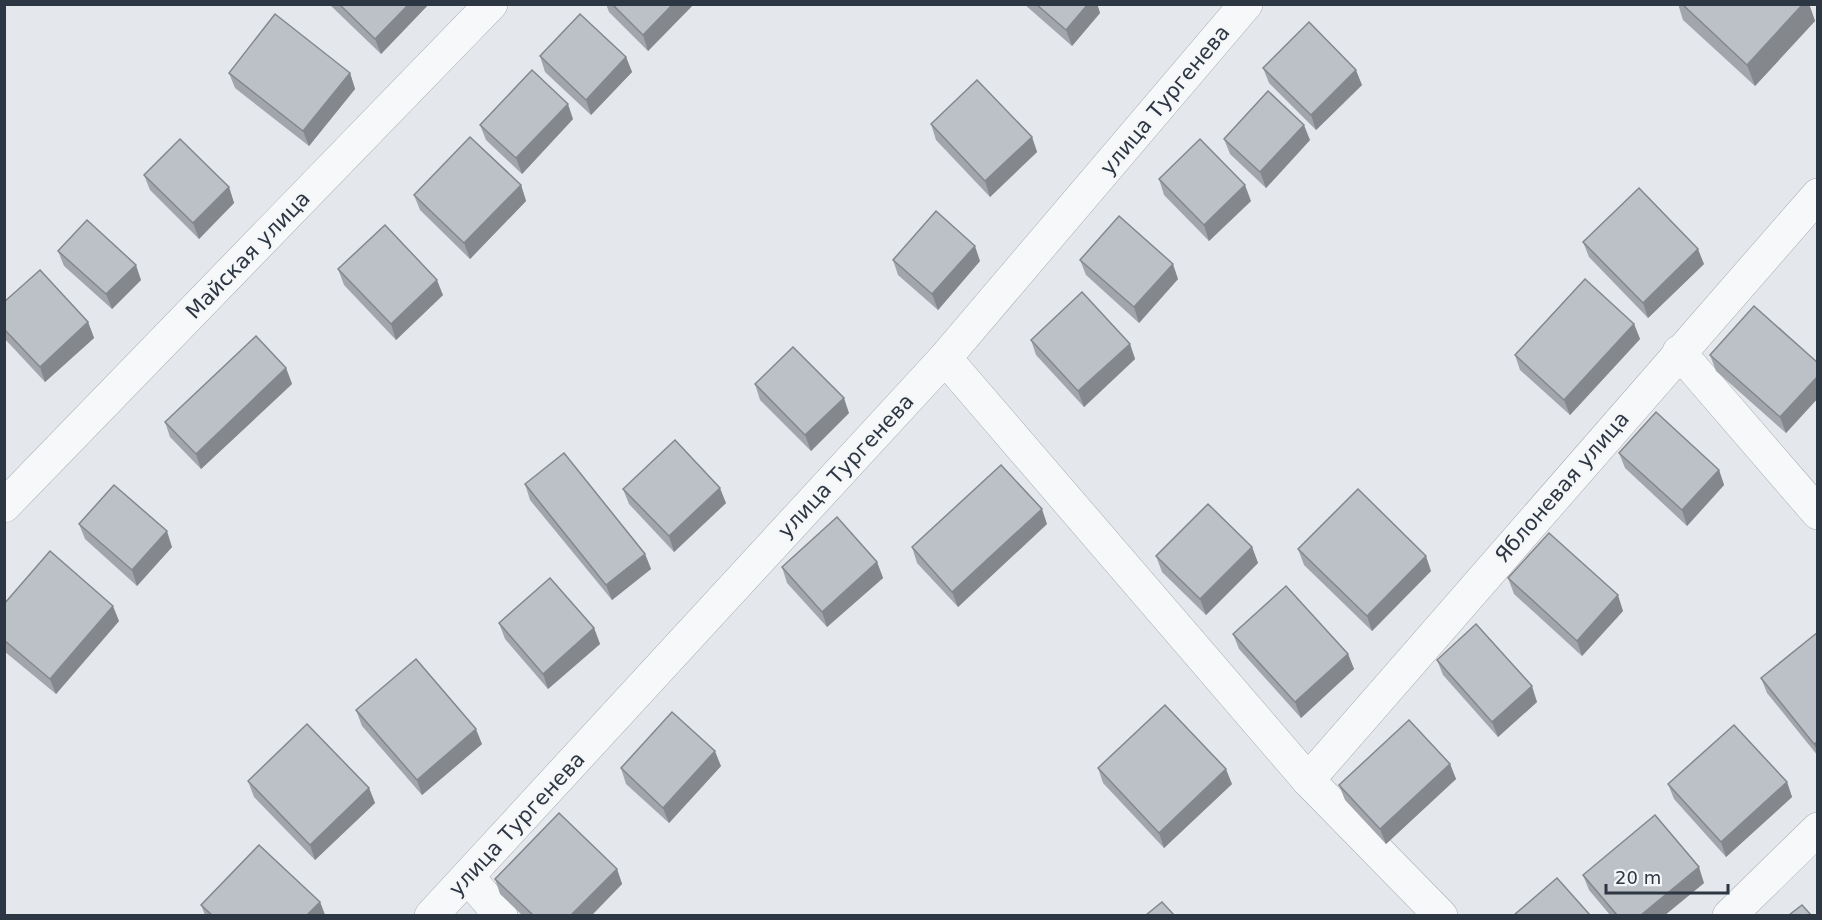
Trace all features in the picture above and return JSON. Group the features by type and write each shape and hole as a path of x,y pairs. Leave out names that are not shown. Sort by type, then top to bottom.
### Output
{"street":[{"name":"Майская улица","path":"4,506 491,4"},
{"name":"улица Тургенева","path":"431,915 945,358 1246,4"},
{"name":"Яблоневая улица","path":"1308,780 1818,195"},
{"path":"1679,352 1818,513"},
{"path":"945,358 1308,780 1442,915"},
{"path":"1729,915 1818,829"},
{"path":"468,877 501,915"}],"building":[{"path":"339,4 409,4 375,39"},
{"path":"612,4 673,4 643,35"},
{"path":"1036,4 1088,4 1066,30"},
{"path":"1682,4 1803,4 1747,65"},
{"path":"275,14 350,73 303,131 229,73"},
{"path":"580,14 626,57 586,100 540,56"},
{"path":"1309,22 1356,70 1311,115 1263,68"},
{"path":"532,70 568,104 516,158 480,125"},
{"path":"977,80 1032,137 985,181 931,124"},
{"path":"1268,91 1304,125 1260,172 1224,139"},
{"path":"470,137 521,185 464,243 414,195"},
{"path":"180,139 229,187 193,223 144,175"},
{"path":"1200,139 1245,185 1204,225 1159,179"},
{"path":"1639,188 1698,249 1643,303 1583,242"},
{"path":"936,211 975,246 932,294 893,260"},
{"path":"1119,216 1173,264 1134,307 1080,260"},
{"path":"87,220 136,265 106,294 58,251"},
{"path":"385,225 437,280 391,324 338,269"},
{"path":"40,270 88,322 40,367 4,329 4,302"},
{"path":"1585,279 1634,324 1564,400 1515,355"},
{"path":"1082,292 1130,344 1078,391 1031,340"},
{"path":"1754,306 1818,363 1818,376 1780,417 1710,355"},
{"path":"256,336 286,368 196,454 165,422"},
{"path":"793,347 844,398 805,435 755,384"},
{"path":"1656,412 1719,470 1682,510 1619,453"},
{"path":"675,440 720,488 669,536 623,489"},
{"path":"564,453 645,554 606,585 525,484"},
{"path":"1001,465 1042,509 952,592 912,547"},
{"path":"114,485 167,531 132,570 79,524"},
{"path":"1358,489 1426,556 1367,616 1298,549"},
{"path":"1208,504 1252,547 1200,599 1156,556"},
{"path":"837,517 877,562 822,612 782,567"},
{"path":"1549,533 1618,595 1577,641 1508,578"},
{"path":"50,551 113,606 50,679 4,640 4,604"},
{"path":"550,578 594,628 543,674 499,623"},
{"path":"1286,586 1348,654 1295,702 1233,634"},
{"path":"1476,624 1532,686 1492,722 1437,660"},
{"path":"1818,632 1818,741 1814,744 1761,678"},
{"path":"416,659 476,729 417,780 356,710"},
{"path":"1165,705 1226,769 1159,833 1098,768"},
{"path":"672,712 715,751 663,808 621,768"},
{"path":"1409,720 1450,764 1380,829 1339,785"},
{"path":"307,724 369,788 310,845 248,781"},
{"path":"1734,725 1787,782 1721,842 1668,784"},
{"path":"559,813 617,869 571,915 533,915 495,879"},
{"path":"1655,815 1699,867 1641,915 1617,915 1583,875"},
{"path":"259,845 320,902 307,915 212,915 201,905"},
{"path":"1557,878 1590,915 1514,915"},
{"path":"1162,902 1174,915 1146,915"},
{"path":"1802,905 1811,915 1789,915"}]}
